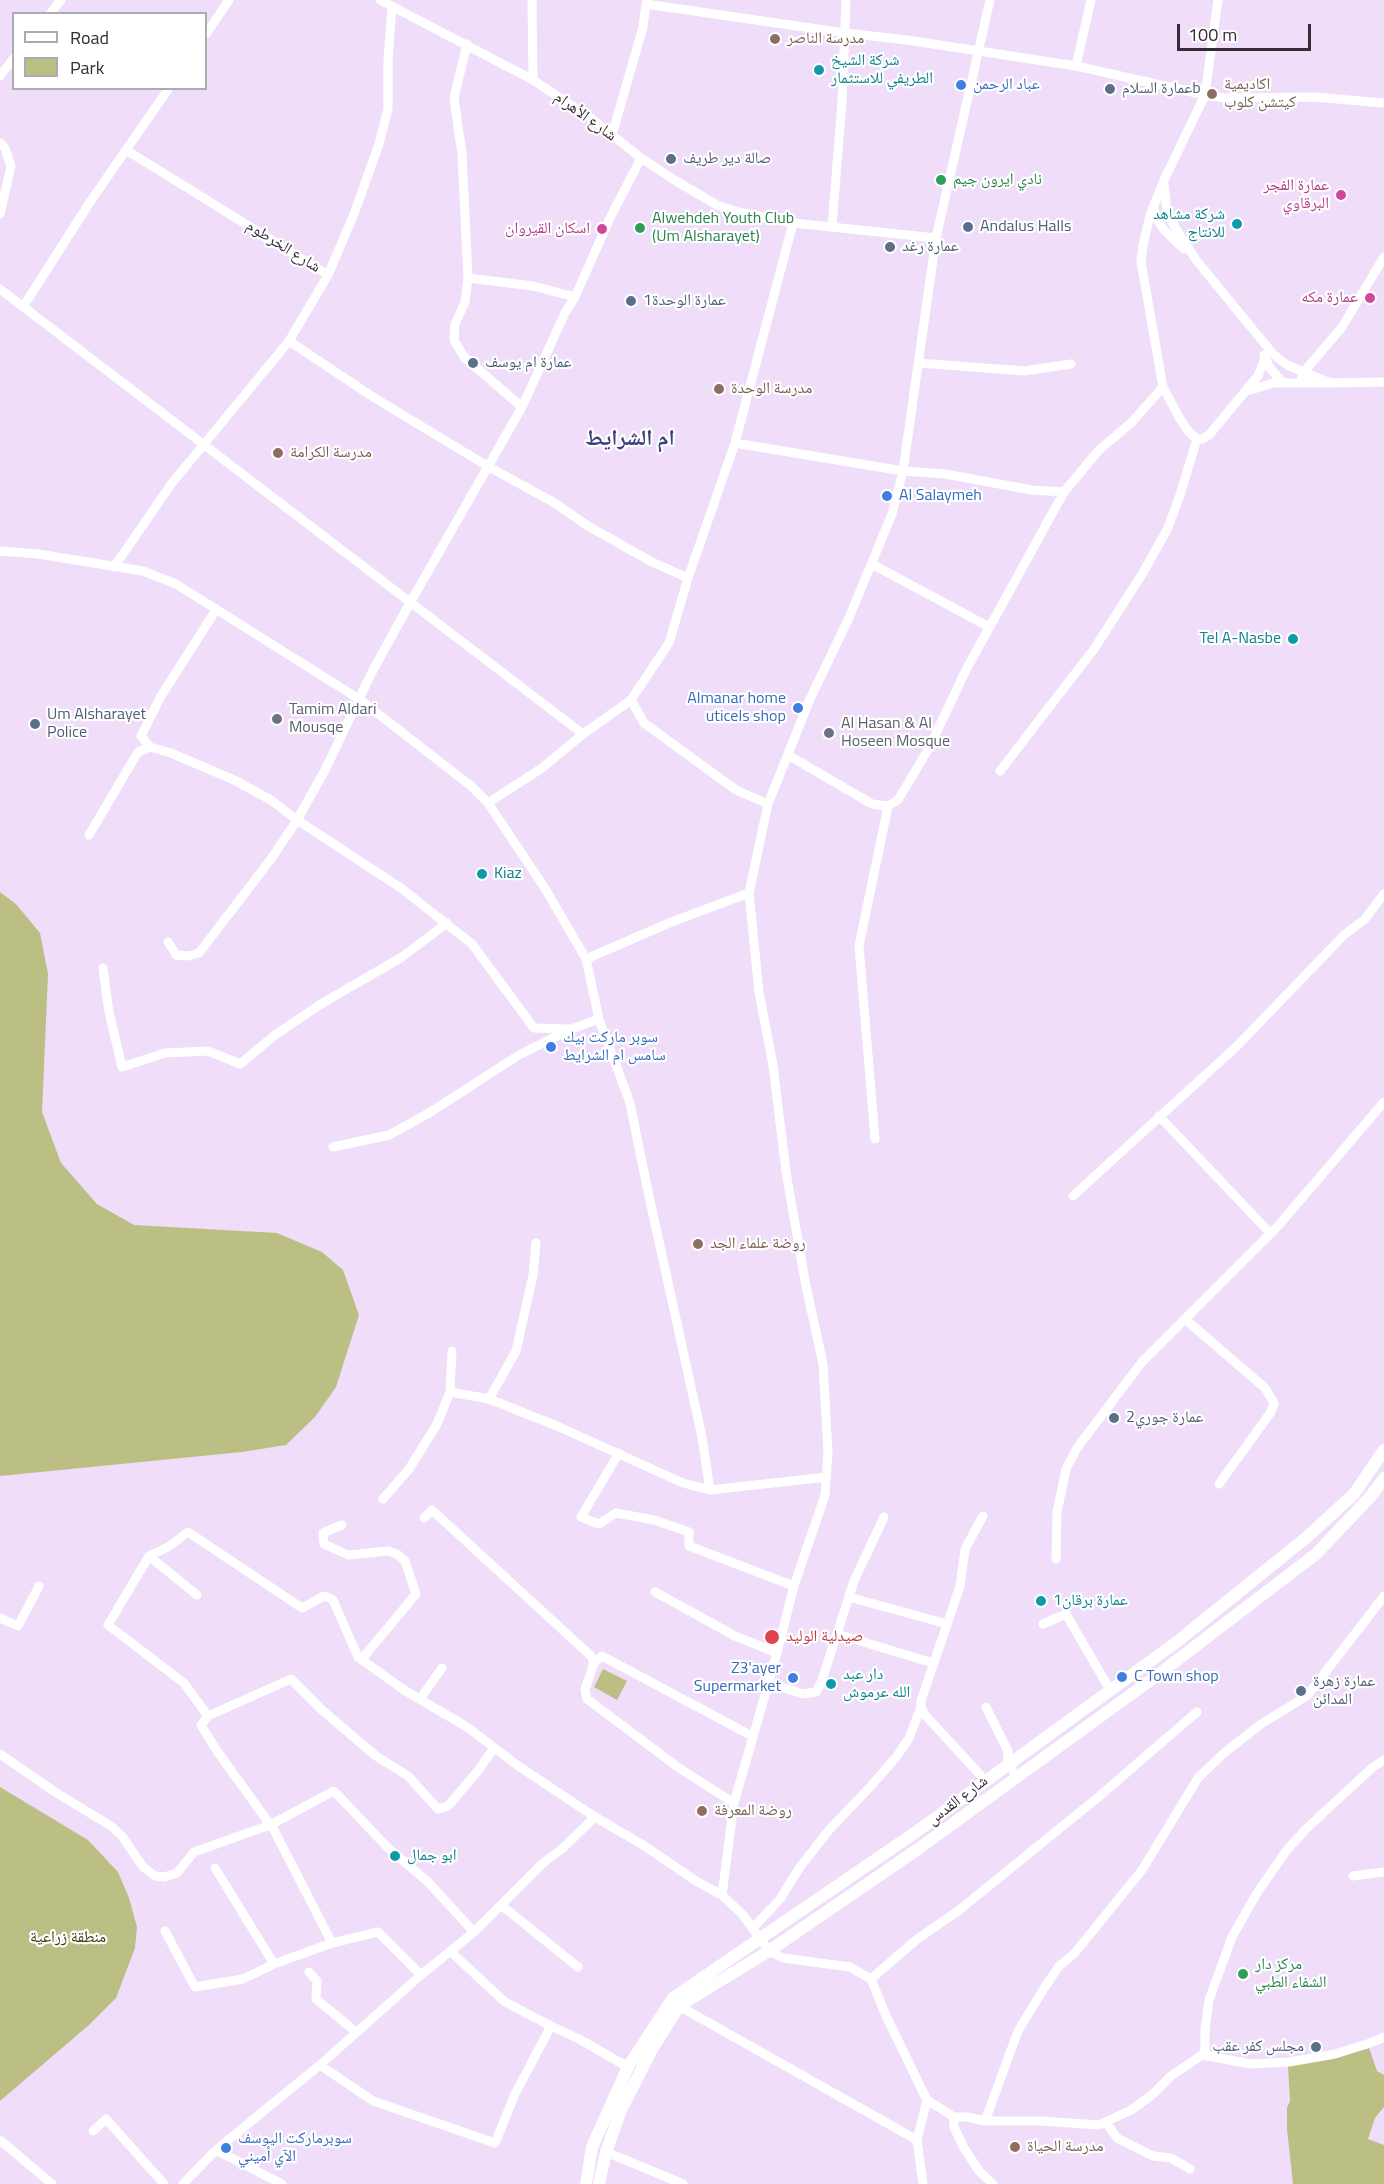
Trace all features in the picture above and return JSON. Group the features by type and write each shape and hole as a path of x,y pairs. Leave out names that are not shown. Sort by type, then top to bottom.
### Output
{"main road":[{"name":"شارع القدس","path":"586,2184 592,2147 628,2067 673,1998 916,1832 1178,1641 1307,1537 1354,1494 1384,1450"},
{"name":"شارع القدس","path":"599,2184 606,2152 621,2110 651,2051 680,2006 769,1951 918,1849 1155,1677 1316,1554 1371,1496 1384,1478"}],"street":[{"path":"52,12 61,0"},
{"path":"207,33 229,0"},
{"name":"شارع الأهرام","path":"380,0 533,80 592,120 641,158 717,205 793,223 936,238"},
{"path":"532,0 533,80"},
{"path":"832,226 842,102 846,0"},
{"path":"722,1895 734,1803 794,1586 825,1495 828,1452 823,1364 805,1281 786,1172 774,1065 759,993 749,893 768,804 810,699 848,620 892,514 903,471 936,238 990,0"},
{"path":"1076,66 1090,0"},
{"path":"1197,439 1180,419 1163,387 1141,262 1143,241 1154,205 1205,95 1218,0"},
{"path":"612,135 643,27 646,2 1076,66 1225,98 1314,97 1384,102"},
{"path":"328,275 354,214 379,144 388,109 388,59 392,7"},
{"path":"467,45 454,98 462,154 468,279 465,302 455,324 453,340 464,357 522,407"},
{"path":"0,76 12,61"},
{"path":"23,307 90,202 167,90"},
{"path":"0,143 11,166 0,214"},
{"name":"شارع الخرطوم","path":"114,567 172,483 289,341 328,275 126,150"},
{"path":"168,942 176,955 188,956 199,953 271,860 297,820 447,535 489,467 522,407 610,218 641,158"},
{"path":"1165,178 1167,213 1197,261 1258,339 1272,354 1287,365 1330,383"},
{"path":"1154,205 1155,216 1162,228 1197,261"},
{"path":"488,803 542,768 583,734 631,700 669,643 688,578 735,443 793,223"},
{"path":"1143,241 1150,234 1162,228"},
{"path":"1300,383 1303,373 1342,327 1384,257"},
{"path":"468,279 533,286 575,297"},
{"path":"0,289 583,734"},
{"path":"1258,339 1264,358 1283,383"},
{"path":"289,341 373,398 553,502 588,526 652,562 688,578"},
{"path":"1197,439 1209,435 1247,391 1259,375 1264,358"},
{"path":"919,363 1024,371 1071,364"},
{"path":"1259,375 1270,368 1287,365"},
{"path":"1247,391 1264,385 1283,383 1384,382"},
{"path":"788,755 872,804 888,806 898,800 924,756 966,670 1064,492 1099,450 1131,423 1163,387"},
{"path":"1000,771 1094,649 1141,576 1168,528 1197,439"},
{"path":"735,443 903,471 945,474 1032,490 1064,492"},
{"path":"0,551 38,554 143,571 176,584 359,699 471,786 488,803 546,890 586,959 598,1019 630,1102 646,1187 702,1437 710,1490"},
{"path":"872,564 989,627"},
{"path":"216,610 161,696 141,736 150,747 171,753 234,780 271,800 297,820 401,888 472,944 534,1028 571,1029"},
{"path":"631,700 644,723 736,790 768,804"},
{"path":"89,835 138,752 150,747"},
{"path":"875,1139 859,946 888,806"},
{"path":"586,959 669,923 749,893"},
{"path":"1073,1196 1236,1047 1344,935 1364,920 1384,894"},
{"path":"103,968 109,1012 122,1067 165,1053 208,1051 240,1064 275,1035 321,1004 402,957 447,923"},
{"path":"333,1147 389,1135 435,1109 519,1055 571,1029 598,1019"},
{"path":"1056,1559 1057,1512 1066,1469 1077,1448 1142,1362 1270,1233 1384,1102"},
{"path":"1160,1116 1270,1233"},
{"path":"489,1399 516,1351 533,1275 536,1243"},
{"path":"1185,1319 1265,1388 1274,1403 1272,1412 1219,1484"},
{"path":"383,1499 409,1469 437,1424 450,1392 452,1351"},
{"path":"450,1392 489,1399 619,1453 683,1483 710,1490 827,1477"},
{"path":"619,1453 581,1517 599,1524 616,1513 654,1520 689,1532 689,1546 794,1586"},
{"path":"424,1518 432,1510 591,1656 594,1663"},
{"path":"753,1928 780,1899 800,1867 829,1830 872,1786 909,1738 960,1586 965,1549 982,1516"},
{"path":"769,1683 803,1694 816,1692 821,1683 854,1581 884,1517"},
{"path":"342,1525 323,1533 324,1544 348,1555 388,1551 397,1554 405,1561 416,1594 362,1659"},
{"path":"208,1716 184,1683 108,1625 149,1556 168,1547 188,1532 302,1608 324,1596 333,1600 358,1657 420,1699 467,1727 595,1817 722,1895 743,1915 769,1951 783,1958 850,1967 871,1979 886,2018 927,2100 954,2117 985,2121 1042,2121 1099,2125 1131,2110 1152,2096 1172,2076 1202,2055 1205,2050 1209,2000 1233,1937 1257,1893 1286,1851 1306,1829 1384,1760"},
{"path":"149,1556 197,1595"},
{"path":"0,1618 18,1626 39,1586"},
{"path":"655,1592 735,1636 777,1653"},
{"path":"985,2121 1018,2031 1043,1990 1059,1966 1074,1954 1142,1870 1198,1778 1224,1753 1261,1724 1307,1696 1384,1596"},
{"path":"849,1597 947,1624"},
{"path":"1043,1624 1066,1614 1110,1690"},
{"path":"837,1634 933,1663"},
{"path":"734,1803 679,1768 587,1700 585,1690 594,1663 602,1656 752,1736"},
{"path":"420,1699 442,1668"},
{"path":"332,1943 270,1825 201,1725 208,1716 291,1679 322,1710 376,1756 408,1776 438,1809 448,1806 494,1748"},
{"path":"921,1707 926,1716 985,1780"},
{"path":"986,1707 1008,1751 1008,1763 1017,1777"},
{"path":"871,1979 916,1940 958,1911 1096,1799 1197,1712"},
{"path":"0,1754 55,1792 111,1826 122,1836 143,1867 155,1876 164,1877 177,1873 195,1851 270,1825 334,1791 388,1848 427,1881 474,1932"},
{"path":"183,2184 216,2150 320,2065 421,1975 474,1932 543,1863 564,1848 595,1817"},
{"path":"215,1868 274,1964"},
{"path":"1353,1876 1384,1872"},
{"path":"501,1905 578,1967"},
{"path":"165,1931 195,1987 243,1979 274,1964 332,1943 378,1932 421,1975"},
{"path":"450,1951 505,2002 579,2039 628,2067"},
{"path":"309,1972 317,1981 316,1999 356,2032"},
{"path":"680,2006 917,2140"},
{"path":"320,2065 373,2101 495,2143 514,2094 550,2026"},
{"path":"1202,2055 1251,2064 1289,2062 1335,2054 1384,2037"},
{"path":"923,2184 917,2140 927,2100"},
{"path":"954,2117 954,2127 964,2148 979,2170 993,2184"},
{"path":"93,2131 106,2119 164,2184"},
{"path":"1106,2122 1117,2138 1153,2156 1171,2158 1190,2169"},
{"path":"1,2141 52,2184"},
{"path":"216,2150 282,2184"},
{"path":"606,2152 683,2184"}],"green space":[{"path":"0,892 16,904 40,933 48,974 42,1112 61,1163 97,1204 134,1225 277,1233 322,1252 343,1270 359,1315 336,1387 315,1417 286,1445 242,1452 0,1476"},
{"path":"603,1669 627,1681 617,1700 594,1687"},
{"name":"منطقة زراعية","path":"0,1787 88,1840 118,1872 129,1898 137,1927 135,1948 116,1998 89,2025 0,2101"},
{"path":"1369,2048 1377,2071 1384,2075 1384,2107 1375,2118 1368,2139 1384,2145 1384,2184 1293,2184 1287,2129 1287,2108 1290,2101 1288,2066 1332,2059"}],"place":[{"name":"مدرسة الناصر","path":"775,39"},
{"name":"شركة الشيخ الطريفي للاستثمار","path":"819,70"},
{"name":"عباد الرحمن","path":"961,85"},
{"name":"عمارة السلامb","path":"1110,89"},
{"name":"اكاديمية كيتشن كلوب","path":"1212,94"},
{"name":"صالة دير طريف","path":"671,159"},
{"name":"نادي ايرون جيم","path":"941,180"},
{"name":"عمارة الفجر البرقاوي","path":"1341,195"},
{"name":"شركة مشاهد للانتاج","path":"1237,224"},
{"name":"Andalus Halls","path":"968,227"},
{"name":"Alwehdeh Youth Club (Um Alsharayet)","path":"640,228"},
{"name":"اسكان القيروان","path":"602,229"},
{"name":"عمارة رغد","path":"890,247"},
{"name":"عمارة مكه","path":"1370,298"},
{"name":"عمارة الوحدة1","path":"631,301"},
{"name":"عمارة ام يوسف","path":"473,363"},
{"name":"مدرسة الوحدة","path":"719,389"},
{"name":"مدرسة الكرامة","path":"278,453"},
{"name":"Al Salaymeh","path":"887,496"},
{"name":"Tel A-Nasbe","path":"1293,639"},
{"name":"Almanar home uticels shop","path":"798,708"},
{"name":"Tamim Aldari Mousqe","path":"277,719"},
{"name":"Um Alsharayet Police","path":"35,724"},
{"name":"Al Hasan & Al Hoseen Mosque","path":"829,733"},
{"name":"Kiaz","path":"482,874"},
{"name":"سوبر ماركت بيك سامس ام الشرايط","path":"551,1047"},
{"name":"روضة علماء الجد","path":"698,1244"},
{"name":"عمارة جوري2","path":"1114,1418"},
{"name":"1عمارة برقان","path":"1041,1601"},
{"name":"صيدلية الوليد","path":"772,1637"},
{"name":"C Town shop","path":"1122,1677"},
{"name":"Z3'ayer Supermarket","path":"793,1678"},
{"name":"دار عبد الله عرموش","path":"831,1684"},
{"name":"عمارة زهرة المدائن","path":"1301,1691"},
{"name":"روضة المعرفة","path":"702,1811"},
{"name":"ابو جمال","path":"395,1856"},
{"name":"مركز دار الشفاء الطبي","path":"1243,1974"},
{"name":"مجلس كفر عقب","path":"1316,2047"},
{"name":"مدرسة الحياة","path":"1015,2147"},
{"name":"سوبرماركت اليوسف الآي أميني","path":"226,2148"}],"district":[{"name":"ام الشرايط","path":"630,440"}]}
